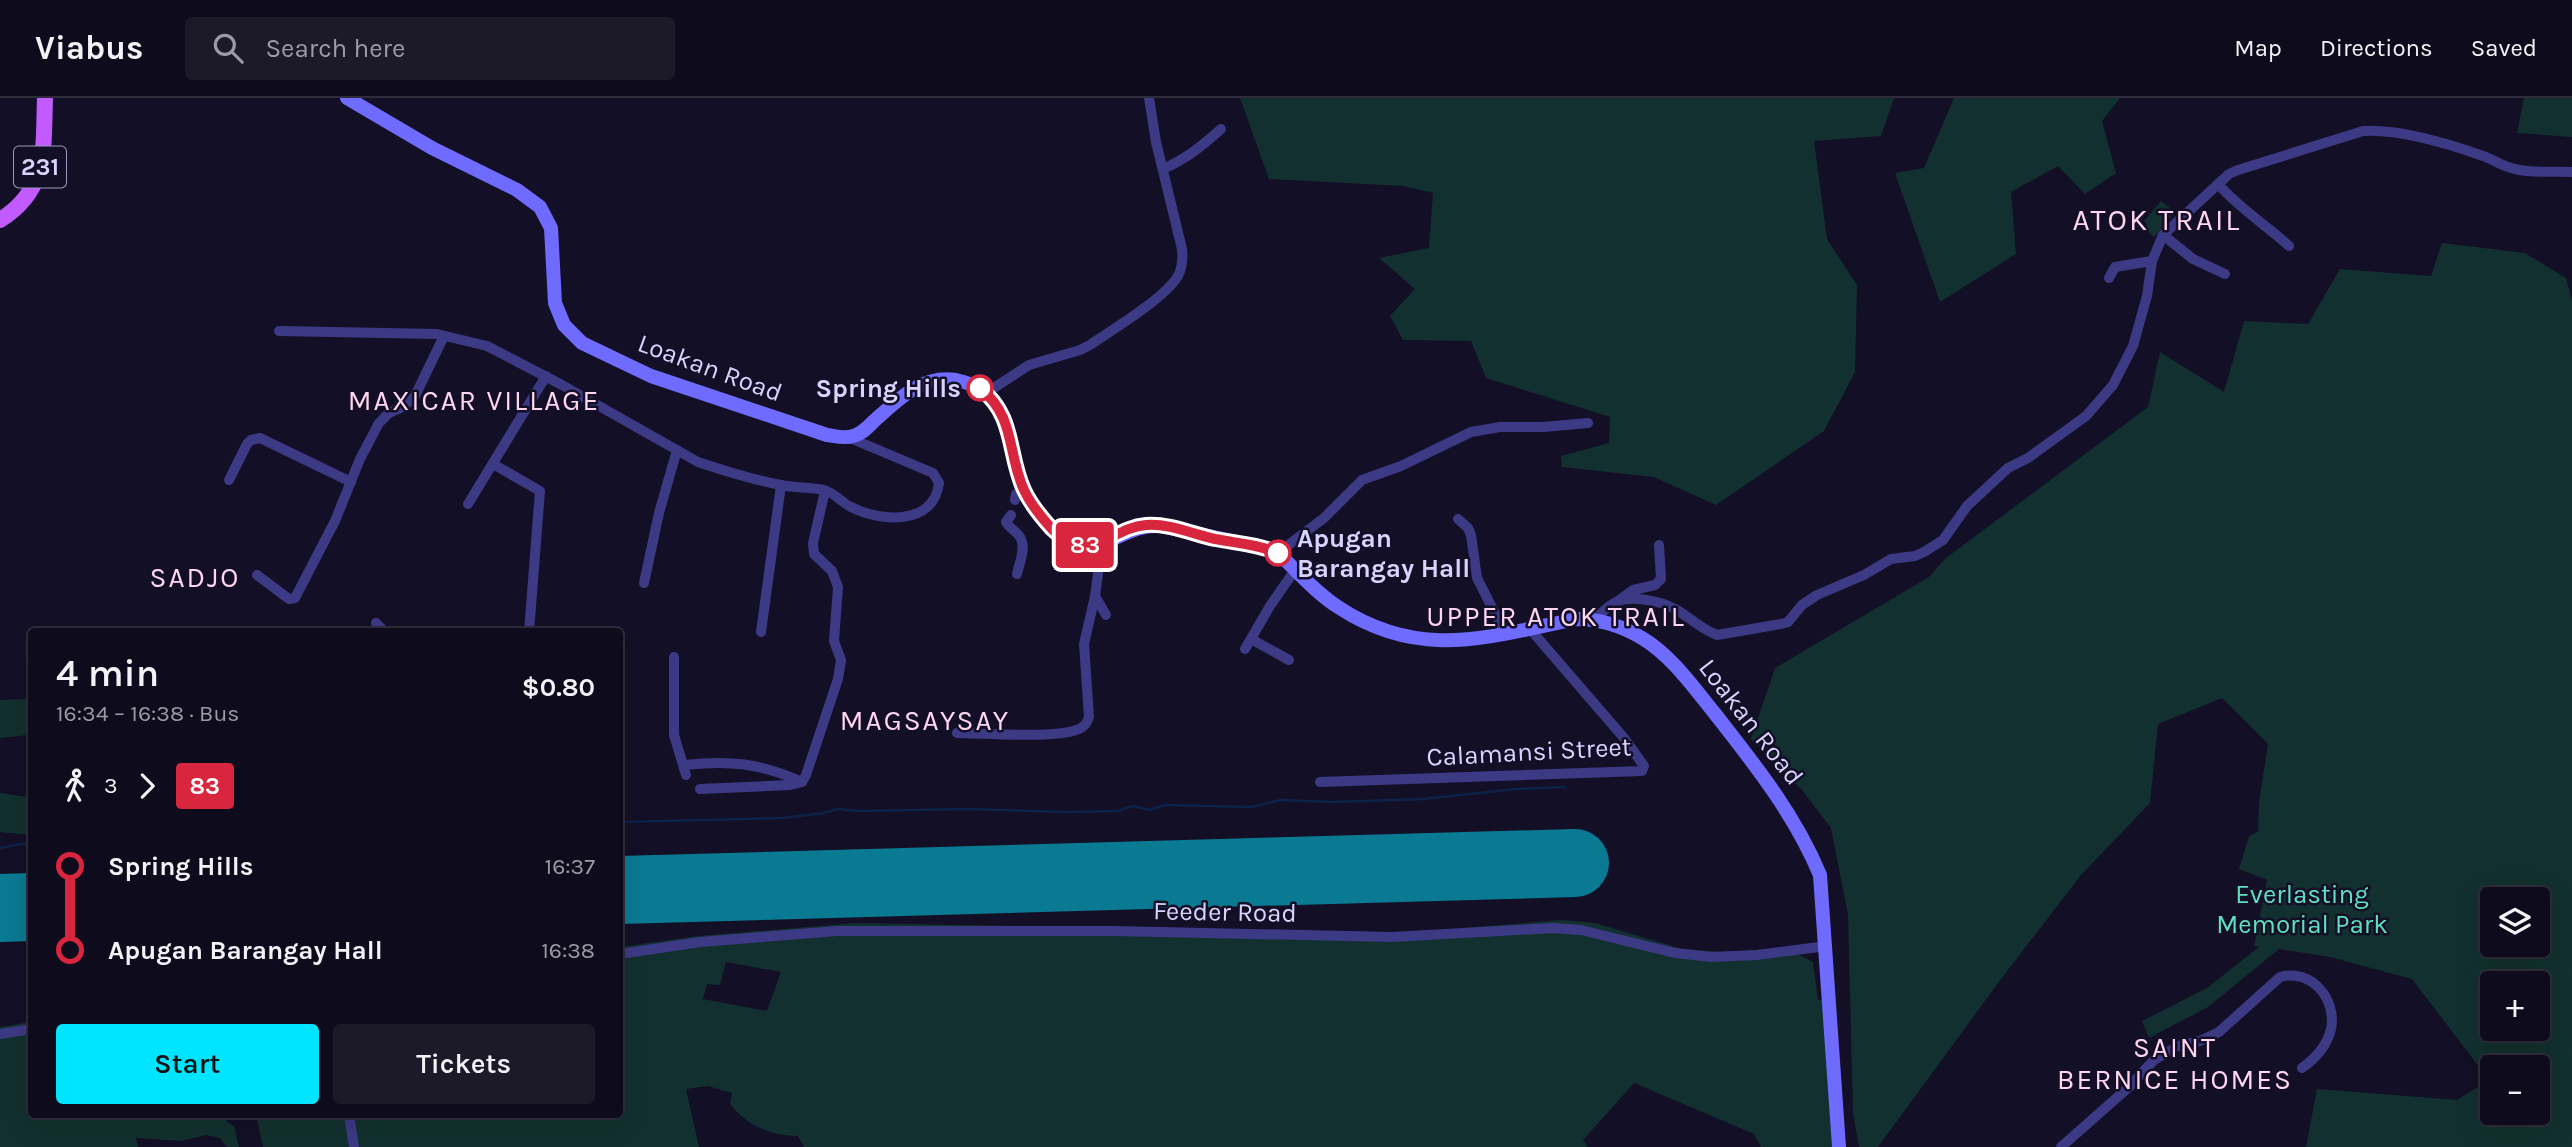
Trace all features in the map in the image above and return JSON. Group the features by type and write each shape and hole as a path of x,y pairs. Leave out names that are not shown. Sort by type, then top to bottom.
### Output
{"main road":[{"name":"231","path":"0,220 27,197 38,177 45,98"},
{"name":"Loakan Road","path":"347,98 432,148 517,190 540,207 551,228 553,292 558,315 578,340 590,349 651,376 827,435 850,438"},
{"path":"850,438 861,433 912,388 928,380 955,380 972,385 986,393 1002,413 1011,436 1019,495 1053,530 1070,541 1086,545 1102,544"},
{"name":"Loakan Road","path":"1102,544 1145,525 1255,545 1278,553 1337,607 1399,636 1418,640 1457,641 1576,619 1594,619 1642,638 1671,662 1754,763 1785,805 1807,843 1821,875 1839,1147"}],"street":[{"path":"986,393 1029,365 1080,351 1173,282 1182,263 1182,249 1156,142 1149,98"},
{"path":"1163,169 1189,156 1221,130"},
{"path":"1618,601 1660,603 1677,609 1707,632 1717,635 1734,633 1788,622 1802,605 1817,595 1864,575 1891,559 1915,556 1943,540 1967,506 2007,468 2028,457 2086,415 2113,384 2138,334 2152,261 2163,235 2229,174 2362,131 2376,130 2410,135 2450,146 2508,167 2527,171 2572,172"},
{"path":"2218,184 2231,199 2290,246"},
{"path":"2163,235 2193,259 2225,274"},
{"path":"2109,278 2115,267 2152,261"},
{"path":"279,331 444,336 487,346 677,450 725,471 781,485 825,491 834,494 851,507 887,518 919,512 934,500 939,483 933,473 850,438"},
{"path":"257,575 284,597 295,598 317,558 360,459 379,423 389,412 403,407 415,396 444,336"},
{"path":"468,504 546,376"},
{"path":"1278,553 1324,518 1362,480 1401,466 1471,432 1500,427 1588,423"},
{"path":"229,480 247,444 260,438 352,482"},
{"path":"644,583 659,513 677,450"},
{"path":"494,464 540,491 529,628"},
{"path":"761,632 781,485"},
{"path":"700,789 790,785 802,782 806,775 841,664 834,641 838,587 832,571 814,554 813,543 825,491"},
{"path":"1011,515 1006,522 1007,526 1021,540 1023,548 1017,573"},
{"path":"1458,519 1471,535 1477,578 1505,633"},
{"path":"957,733 1063,733 1082,728 1089,717 1084,644 1095,596 1102,544"},
{"path":"1594,619 1633,590 1655,585 1661,579 1659,545"},
{"path":"1245,649 1295,570"},
{"path":"1095,596 1106,615"},
{"path":"376,622 381,628"},
{"name":"Calamansi Street","path":"1320,782 1642,771 1644,766 1624,738 1530,629"},
{"path":"1251,639 1289,660"},
{"path":"674,657 674,735 685,770 711,761 743,763 802,782"},
{"name":"Feeder Road","path":"623,954 700,942 837,931 1101,931 1392,937 1553,928 1581,930 1675,953 1711,957 1757,955 1827,946"},
{"path":"2062,1147 2163,1053 2219,1032 2280,978 2293,974 2309,978 2322,990 2330,1011 2332,1027 2326,1043 2315,1059 2302,1068"},
{"path":"0,1034 28,1030"},
{"path":"349,1118 354,1147"}],"green space":[{"path":"1240,98 1894,98 1881,136 1814,141 1827,239 1857,285 1855,372 1824,431 1716,505 1654,477 1562,467 1561,456 1609,443 1610,417 1486,378 1471,341 1403,340 1390,316 1415,289 1379,258 1429,248 1433,193 1403,186 1269,179"},
{"path":"1954,98 2120,98 2102,121 2116,173 2085,194 2058,166 2011,192 2016,254 1940,302 1895,173 1924,168"},
{"path":"2524,98 2572,98 2572,137 2517,133"},
{"path":"2161,201 2175,212 2154,237 2144,228 2147,224 2144,221"},
{"name":"Everlasting Memorial Park","path":"2442,243 2525,253 2566,278 2572,300 2572,1147 2306,1147 2317,1089 2457,1100 2480,1086 2480,1125 2550,1125 2550,1055 2480,1055 2480,1068 2412,979 2330,957 2279,949 2208,1007 2149,1038 2142,1021 2207,988 2259,947 2254,946 2267,880 2239,869 2249,836 2258,832 2259,802 2268,744 2222,698 2158,724 2150,803 2081,875 1878,1147 1859,1147 1853,1113 1848,915 1831,828 1802,790 1751,739 1775,668 1929,577 1946,558 2148,407 2160,352 2224,392 2244,321 2308,324 2340,269 2431,276"},
{"path":"28,699 28,735 0,738 0,700"},
{"path":"0,793 28,797 28,835 0,832"},
{"path":"1563,920 1595,923 1682,949 1723,952 1786,948 1813,962 1818,1000 1823,1000 1832,1147 1761,1147 1754,1134 1634,1083 1583,1140 1588,1147 804,1147 798,1136 770,1132 752,1124 730,1104 732,1093 708,1086 686,1089 699,1147 263,1147 257,1118 623,1118 623,947 698,936 856,923 1398,933","holes":["726,962 781,972 767,1011 703,999 707,984 720,985"]},
{"path":"28,1022 28,1118 222,1118 234,1127 239,1147 227,1147 220,1138 206,1135 182,1141 136,1138 138,1147 0,1147 0,1027"}],"waterway":[{"path":"623,822 782,818 837,809 1067,812 1118,811 1133,806 1150,810 1164,805 1252,807 1280,800 1332,802 1423,799 1564,787"},
{"path":"0,848 28,843"}],"runway":[{"path":"623,890 1575,863"},
{"path":"0,908 28,907"}],"bus line":[{"name":"83","path":"980,388 1002,413 1011,436 1024,489 1053,530 1070,541 1086,545 1102,544 1145,525 1255,545 1278,553"}],"place":[{"name":"Spring Hills","path":"980,388"},
{"name":"Apugan Barangay Hall","path":"1278,553"}],"district":[{"name":"ATOK TRAIL","path":"2157,220"},
{"name":"MAXICAR VILLAGE","path":"474,400"},
{"name":"SADJO","path":"195,577"},
{"name":"UPPER ATOK TRAIL","path":"1556,616"},
{"name":"MAGSAYSAY","path":"925,720"},
{"name":"SAINT BERNICE HOMES","path":"2175,1063"}]}
